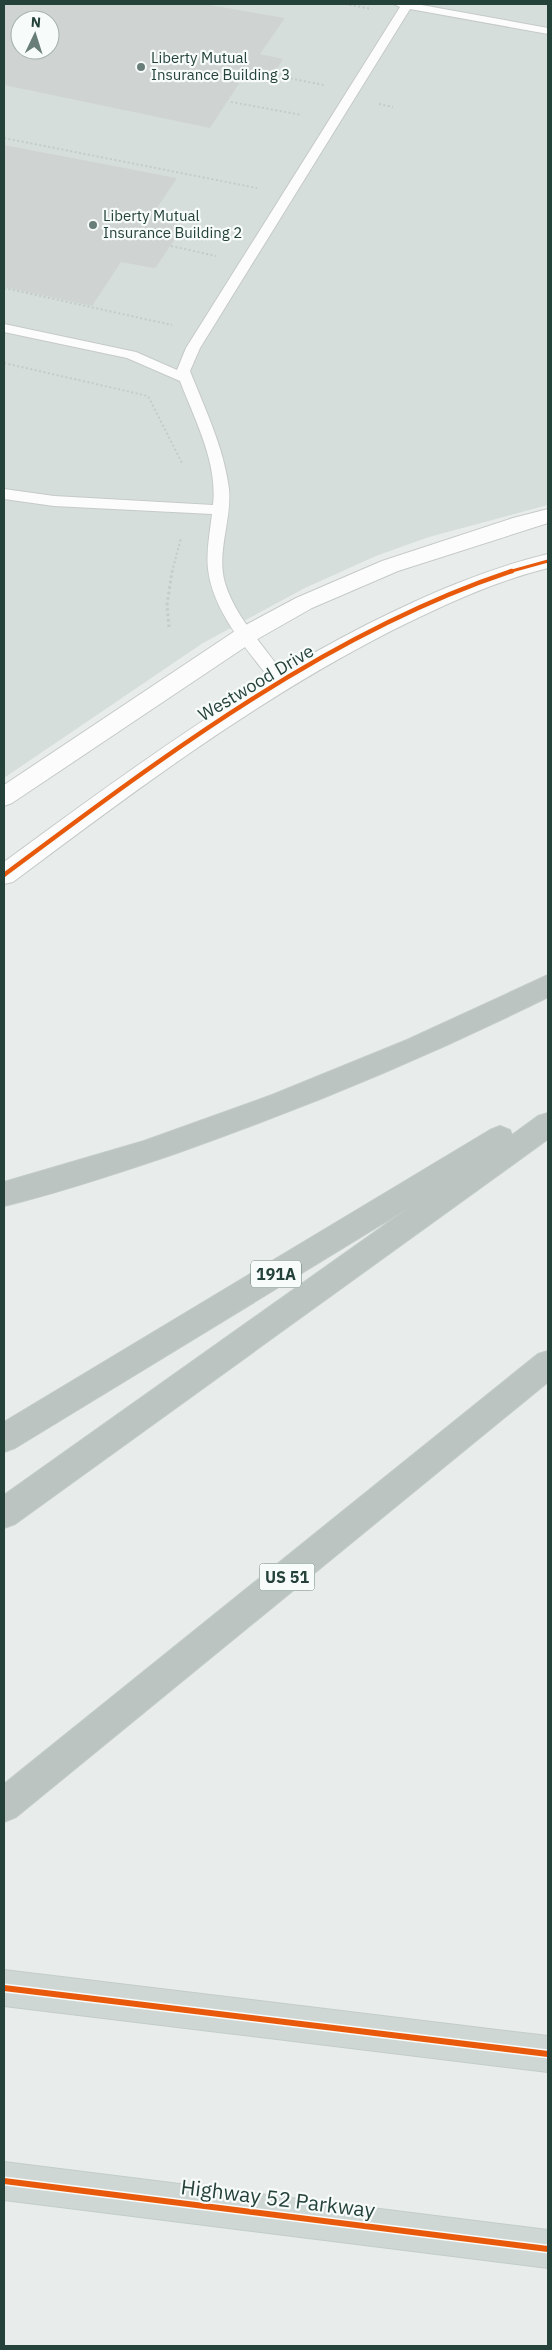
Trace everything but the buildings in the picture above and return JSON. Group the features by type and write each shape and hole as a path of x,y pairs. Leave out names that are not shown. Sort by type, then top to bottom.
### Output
{"highway":[{"path":"4,1194 133,1156 253,1113 397,1056 548,985"},
{"name":"191A","path":"4,1438 548,1109"},
{"path":"4,1514 548,1124"},
{"name":"US 51","path":"14,1797 548,1364"}],"main road":[{"path":"4,1988 548,2054"},
{"name":"Highway 52 Parkway","path":"4,2180 548,2249"}],"street":[{"path":"4,797 246,635 304,603 390,566 521,522 548,516"},
{"name":"Westwood Drive","path":"4,875 187,741 280,682 359,638 436,601 509,573 548,561"}],"lane":[{"path":"280,682 246,635 227,604 217,576 216,554 222,490 214,450 184,378 183,370 193,348 403,4 548,31"},
{"path":"4,328 131,355 184,378"},
{"path":"4,494 76,503 221,510"}],"path":[{"path":"273,75 333,86"},
{"path":"231,102 306,116"},
{"path":"373,103 393,107"},
{"path":"4,138 258,188"},
{"path":"170,246 216,256"},
{"path":"4,288 172,325"},
{"path":"4,363 148,396 184,468"},
{"path":"169,627 166,610 168,593 184,530"}],"shaded area":[{"path":"4,4 548,4 548,505 429,537 376,556 305,588 203,643 4,778"}],"cycle path":[{"path":"4,875 148,769 247,703 298,672 403,616 474,584 548,561"},
{"path":"4,1988 548,2054"},
{"path":"4,2181 548,2249"}],"place":[{"name":"Liberty Mutual Insurance Building 3","path":"141,67"},
{"name":"Liberty Mutual Insurance Building 2","path":"93,225"}]}
